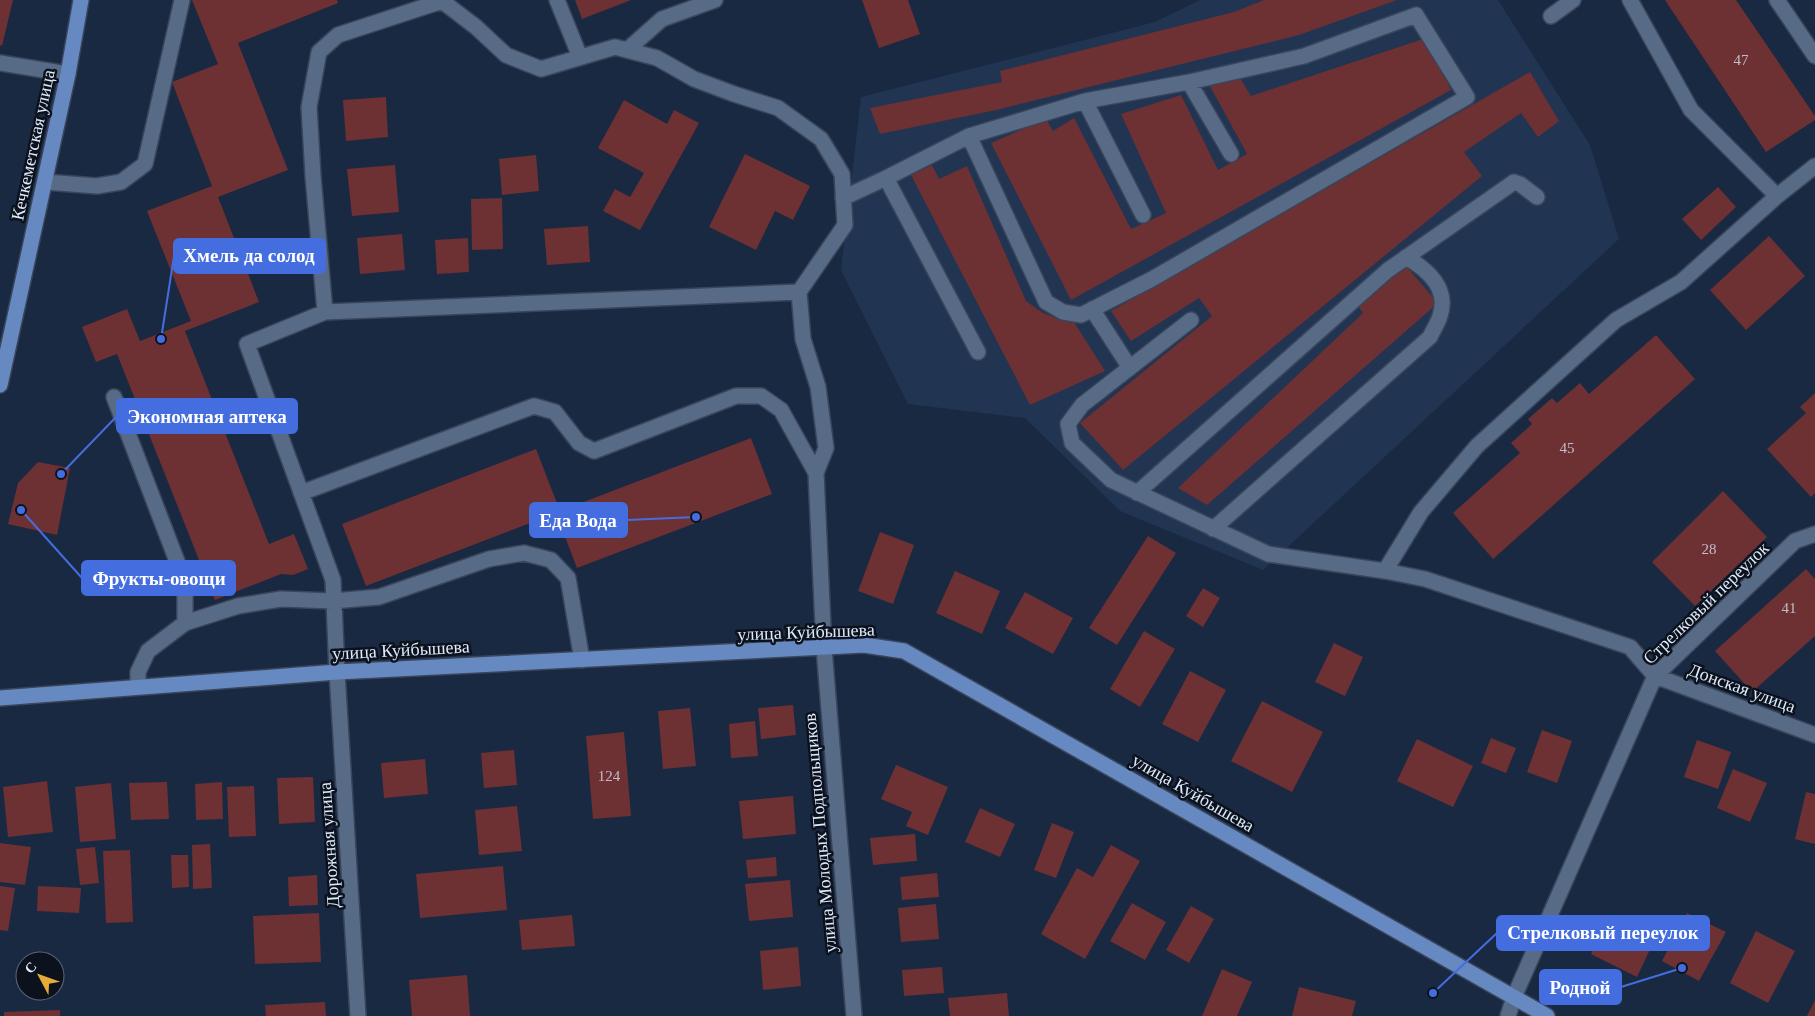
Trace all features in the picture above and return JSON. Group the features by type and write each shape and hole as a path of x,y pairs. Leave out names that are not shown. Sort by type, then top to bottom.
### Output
{"main road":[{"name":"Кечкеметская улица","path":"0,385 68,74 81,0"},
{"name":"улица Куйбышева","path":"0,698 336,672 864,645 904,651 1547,1016"}],"street":[{"path":"45,182 97,186 121,182 146,164 182,0"},
{"path":"557,0 580,57"},
{"path":"627,50 662,19 715,0"},
{"path":"1551,16 1573,0"},
{"path":"1630,0 1692,110 1777,196"},
{"path":"1777,0 1815,56"},
{"path":"800,292 324,312 312,176 309,107 319,52 338,36 442,1 476,27 506,55 541,69 615,47 657,58 694,78 734,94 778,108 821,139 842,174 845,225 800,292 803,339 818,388 826,448 816,473"},
{"path":"843,198 969,136 1085,101 1189,82 1304,56 1416,15 1467,97 1152,279 1080,315 1063,312 1046,302 969,136"},
{"path":"0,62 68,74"},
{"path":"1189,82 1231,154"},
{"path":"1085,101 1143,215"},
{"path":"1385,571 1422,512 1477,446 1616,320 1681,282 1777,196 1815,166"},
{"path":"886,178 978,352"},
{"path":"1137,494 1388,270 1514,182 1520,184 1537,197"},
{"path":"1213,529 1430,337 1440,315 1442,294 1432,277 1422,266 1406,258"},
{"path":"1092,309 1130,368"},
{"name":"Дорожная улица","path":"324,312 247,344 333,580 336,672 358,1016"},
{"path":"1191,320 1082,406 1068,424 1072,443 1111,480 1137,494 1268,554 1385,571 1425,580 1630,647 1655,676"},
{"path":"301,493 534,406 555,412 579,442 594,451 736,396 761,396 781,410 816,473"},
{"path":"114,397 185,582 185,623"},
{"name":"улица Молодых Подпольщиков","path":"816,473 824,648 854,1016"},
{"name":"Стрелковый переулок","path":"1508,1016 1514,997 1655,676 1795,541 1815,534"},
{"path":"138,687 138,672 148,651 185,623 238,606 281,599 333,601 379,597 489,559 524,552 551,560 568,578 582,660"},
{"name":"Донская улица","path":"1655,676 1815,735"}],"shaded area":[{"path":"1200,0 1498,0 1590,145 1619,239 1263,570 1120,511 1025,418 908,404 841,270 861,97 1155,22"}],"building":[{"path":"0,0 13,0 2,46 0,45"},
{"path":"192,0 337,0 338,3 238,43 288,170 218,197 259,302 185,331 269,544 294,534 308,569 293,575 281,574 215,600 117,354 96,362 82,327 127,309 140,341 191,321 147,211 212,186 172,82 218,64"},
{"path":"575,0 631,0 582,19"},
{"path":"862,0 908,0 920,34 879,48"},
{"path":"1264,0 1397,0 1299,35 996,110 880,134 870,108 1002,82 1000,71 1234,12"},
{"path":"1665,0 1736,0 1815,116 1815,120 1766,152"},
{"path":"1426,38 1451,90 1071,300 991,143 1046,119 1053,131 1074,118 1131,229 1166,213 1121,114 1181,95 1218,170 1247,154 1210,86 1240,78 1251,96"},
{"path":"1530,72 1559,121 1538,137 1521,113 1464,152 1482,176 1123,470 1080,423 1212,316 1199,298 1131,341 1111,311"},
{"path":"386,97 388,137 346,141 343,100"},
{"path":"624,100 667,124 674,110 699,123 640,230 603,211 615,189 630,197 644,173 598,148"},
{"path":"745,154 810,186 793,220 775,211 756,250 709,227"},
{"path":"536,155 539,191 502,195 499,159"},
{"path":"395,165 399,212 352,216 347,169"},
{"path":"932,165 939,179 967,166 1026,301 1043,313 1064,321 1074,322 1105,371 1030,405 911,175"},
{"path":"1718,187 1736,207 1701,240 1682,219"},
{"path":"502,198 503,249 472,250 471,199"},
{"path":"588,226 590,262 547,265 544,229"},
{"path":"402,234 405,270 360,274 357,238"},
{"path":"1769,236 1805,276 1746,330 1710,290"},
{"path":"468,238 469,272 437,274 435,240"},
{"path":"1406,266 1438,303 1207,505 1178,488 1363,313 1357,305"},
{"path":"1656,335 1695,379 1493,559 1453,513 1520,453 1511,443 1532,424 1528,419 1552,398 1557,403 1580,383 1589,394"},
{"path":"1815,393 1815,493 1811,497 1767,449 1806,413 1800,407"},
{"path":"751,438 772,494 577,568 556,513 366,586 342,524 536,449 560,511"},
{"path":"38,462 70,468 57,535 8,524 18,483"},
{"path":"1723,491 1767,537 1695,606 1652,562"},
{"path":"880,532 914,545 893,604 858,591"},
{"path":"1148,536 1176,553 1117,645 1089,628"},
{"path":"1806,569 1815,579 1815,636 1752,692 1715,651"},
{"path":"955,571 1000,591 982,634 936,613"},
{"path":"1203,588 1220,598 1203,627 1186,616"},
{"path":"1025,592 1073,618 1053,654 1005,628"},
{"path":"1144,631 1175,649 1140,707 1110,689"},
{"path":"1334,643 1363,657 1345,696 1315,682"},
{"path":"1190,671 1226,690 1198,742 1162,724"},
{"path":"1262,701 1323,732 1292,792 1231,761"},
{"path":"793,705 796,735 761,739 758,708"},
{"path":"690,708 696,766 663,769 658,711"},
{"path":"755,721 758,756 731,758 729,724"},
{"path":"1542,730 1572,741 1557,783 1527,772"},
{"path":"624,732 631,816 593,819 586,736"},
{"path":"1491,738 1516,748 1506,773 1481,763"},
{"path":"1417,739 1473,766 1453,807 1397,781"},
{"path":"1697,740 1731,752 1718,789 1684,777"},
{"path":"514,750 517,785 484,788 481,753"},
{"path":"425,759 428,794 384,798 381,763"},
{"path":"896,765 948,787 928,835 906,826 912,812 881,799"},
{"path":"1733,769 1767,783 1750,822 1717,808"},
{"path":"313,777 315,822 279,824 277,778"},
{"path":"47,781 53,832 8,837 3,787"},
{"path":"167,782 169,819 131,820 129,783"},
{"path":"222,782 223,819 196,820 195,784"},
{"path":"111,783 116,839 80,842 75,787"},
{"path":"254,786 256,836 229,837 227,787"},
{"path":"1806,792 1815,794 1815,844 1795,839"},
{"path":"793,796 796,834 743,839 739,801"},
{"path":"517,806 522,851 479,855 475,810"},
{"path":"980,808 1015,824 1000,857 965,842"},
{"path":"1052,823 1074,832 1056,878 1034,870"},
{"path":"915,834 917,861 873,865 870,838"},
{"path":"0,843 31,847 25,885 0,882"},
{"path":"210,844 212,888 193,889 192,845"},
{"path":"1111,845 1140,861 1085,959 1041,934 1077,868 1093,877"},
{"path":"95,847 99,883 80,885 76,849"},
{"path":"130,850 133,922 106,923 103,851"},
{"path":"171,855 188,855 189,887 172,888"},
{"path":"776,857 777,876 748,878 746,860"},
{"path":"503,866 507,910 420,918 416,874"},
{"path":"937,873 939,897 902,900 900,877"},
{"path":"317,875 318,905 289,906 288,877"},
{"path":"790,880 793,917 749,921 745,884"},
{"path":"0,886 15,888 8,931 0,930"},
{"path":"38,886 81,888 79,913 37,911"},
{"path":"1132,903 1166,922 1145,960 1110,941"},
{"path":"936,904 939,939 901,942 898,908"},
{"path":"1191,906 1214,919 1189,963 1166,950"},
{"path":"319,913 321,962 255,964 253,916"},
{"path":"1687,913 1726,932 1699,981 1662,961"},
{"path":"572,915 575,946 522,950 519,920"},
{"path":"1609,918 1654,941 1637,977 1591,954"},
{"path":"1756,931 1795,951 1768,1003 1730,983"},
{"path":"798,947 801,986 763,990 760,951"},
{"path":"942,967 944,993 904,996 902,970"},
{"path":"1222,969 1252,982 1237,1016 1202,1016"},
{"path":"467,975 470,1016 412,1016 409,980"},
{"path":"1299,987 1356,1001 1352,1016 1292,1016"},
{"path":"1007,993 1009,1016 950,1016 948,998"},
{"path":"1815,1000 1815,1016 1807,1016"},
{"path":"325,1002 326,1016 266,1016 265,1005"},
{"path":"60,1010 60,1016 4,1016 4,1012"}],"place":[{"name":"Хмель да солод","path":"161,339"},
{"name":"Экономная аптека","path":"61,474"},
{"name":"Фрукты-овощи","path":"21,510"},
{"name":"Еда Вода","path":"696,517"},
{"name":"Родной","path":"1682,968"},
{"name":"Стрелковый переулок","path":"1433,993"}]}
